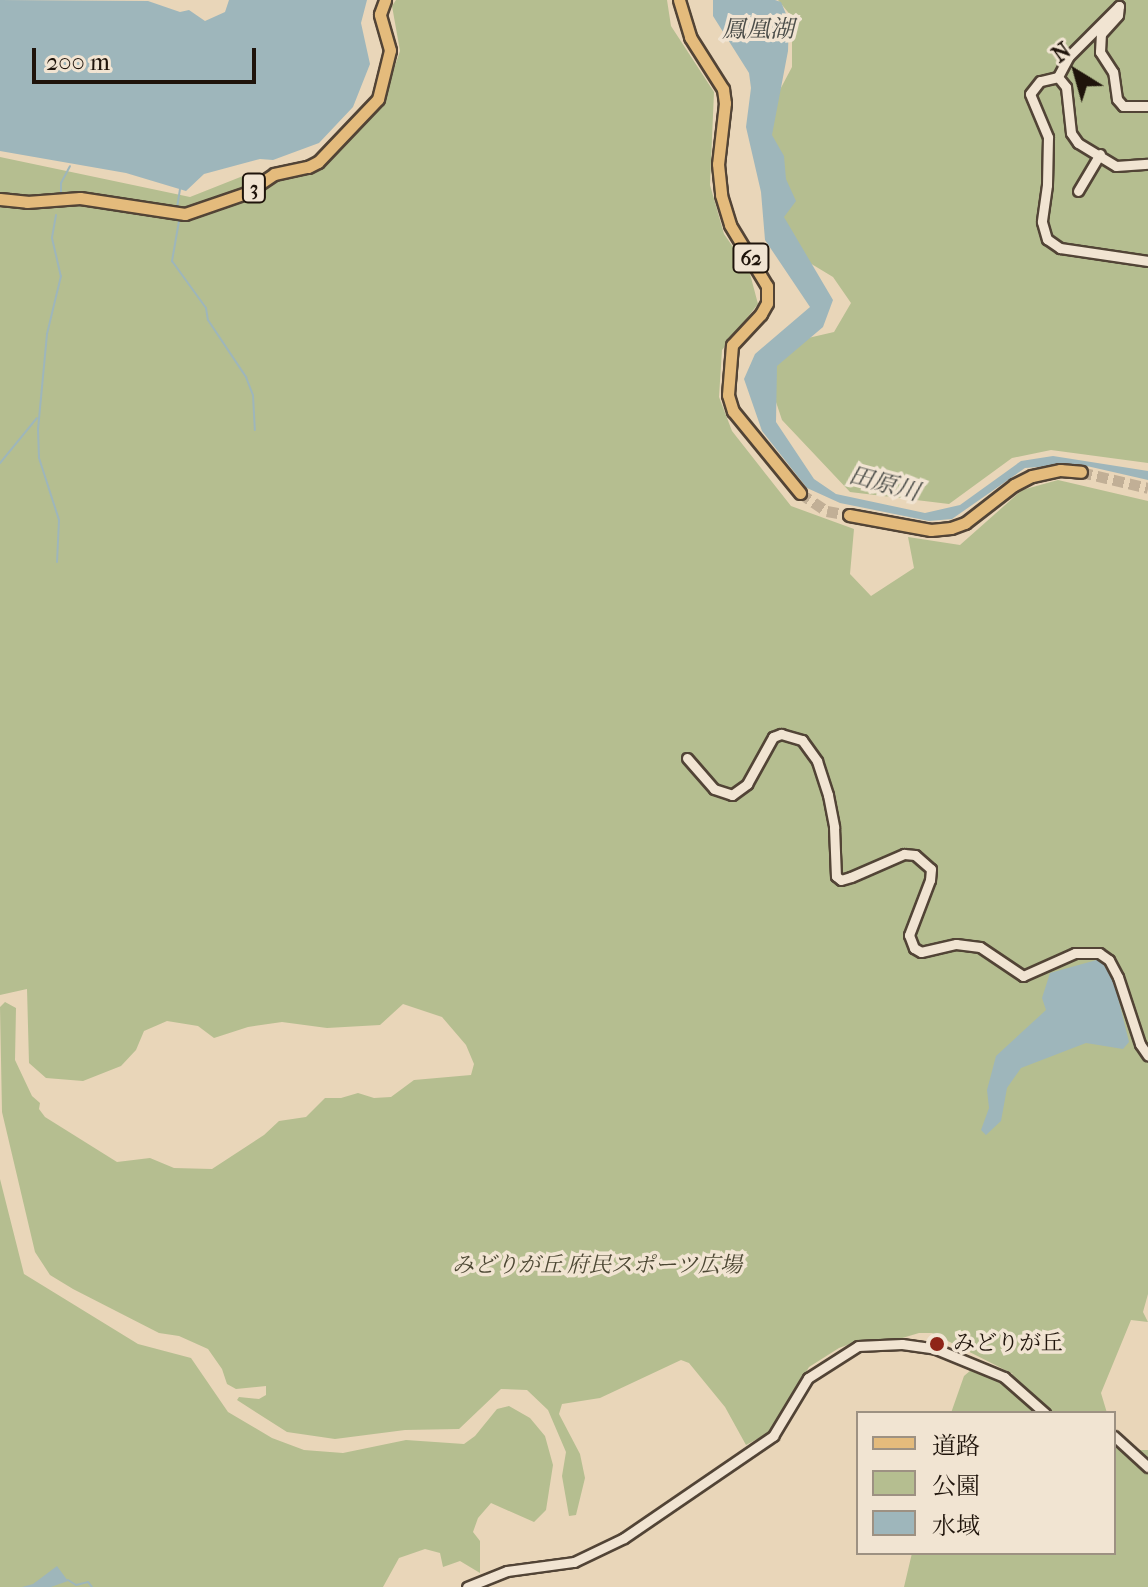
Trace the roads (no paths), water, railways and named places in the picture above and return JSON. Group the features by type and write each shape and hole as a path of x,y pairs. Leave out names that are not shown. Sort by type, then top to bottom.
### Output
{"main road":[{"name":"3","path":"0,199 27,202 80,198 185,214 246,193 274,174 318,162 378,99 390,50 380,14 385,0"},
{"name":"62","path":"679,0 690,37 723,89 725,103 718,164 721,195 730,225 767,286 767,303 761,314 732,345 728,395 733,411 800,493"},
{"path":"849,515 931,530 951,528 965,523 1014,485 1032,476 1060,470 1081,472"}],"street":[{"path":"1147,103 1123,106 1117,99 1113,72 1100,52 1101,34 1118,15 1119,6 1069,56 1058,77 1040,81 1030,94 1048,137 1042,222 1047,239 1060,248 1148,261"},
{"path":"1058,77 1066,87 1071,133 1087,150 1100,154 1116,166 1148,164"},
{"path":"1078,191 1100,154"},
{"path":"687,758 714,789 732,795 747,784 773,737 781,734 802,740 817,761 828,795 834,827 836,876 841,880 851,877 904,854 915,855 931,869 930,880 909,935 914,948 921,952 956,944 980,947 1023,976 1075,953 1099,953 1109,960 1118,977 1140,1044 1148,1056"},
{"path":"467,1587 507,1571 574,1562 624,1538 773,1436 808,1378 858,1346 902,1344 936,1349 1004,1377 1043,1411"},
{"path":"1116,1438 1148,1467"}],"water":[{"path":"0,0 148,1 180,12 189,10 205,21 225,12 229,0 367,0 361,23 370,64 353,107 319,143 273,160 260,159 204,174 186,191 126,173 0,151"},
{"name":"鳳凰湖","path":"713,0 775,0 781,2 789,21 788,51 772,135 784,156 786,179 796,201 784,217 833,300 823,327 777,366 776,422 814,479 836,494 925,513 960,505 1021,461 1053,456 1148,471 1148,480 1078,464 1025,468 952,519 929,521 840,503 807,488 762,431 744,379 755,354 810,307 765,240 761,192 746,127 751,88 749,73 713,16"},
{"path":"1100,959 1114,981 1129,1042 1123,1049 1086,1043 1021,1068 1007,1088 1001,1121 986,1135 981,1130 989,1108 987,1090 996,1056 1046,1010 1042,998 1050,973"},
{"path":"57,1566 68,1581 51,1587 22,1587 33,1584"}],"waterway":[{"path":"61,193 61,183 70,166"},
{"path":"177,208 180,189"},
{"path":"56,215 52,238 61,276 47,334 38,429 39,458 59,520 57,562"},
{"path":"179,221 172,261 206,308 208,320 246,377 253,395 255,430"},
{"path":"0,463 37,418"},
{"path":"68,1580 76,1585 88,1582 92,1587"}],"tunnel":[{"path":"1081,472 1148,488"},
{"path":"800,493 827,511 849,515"}],"place":[{"name":"みどりが丘","path":"937,1344"}],"water label":[{"name":"田原川","path":"884,484"}],"park label":[{"name":"みどりが丘 府民スポーツ広場","path":"597,1266"}]}
